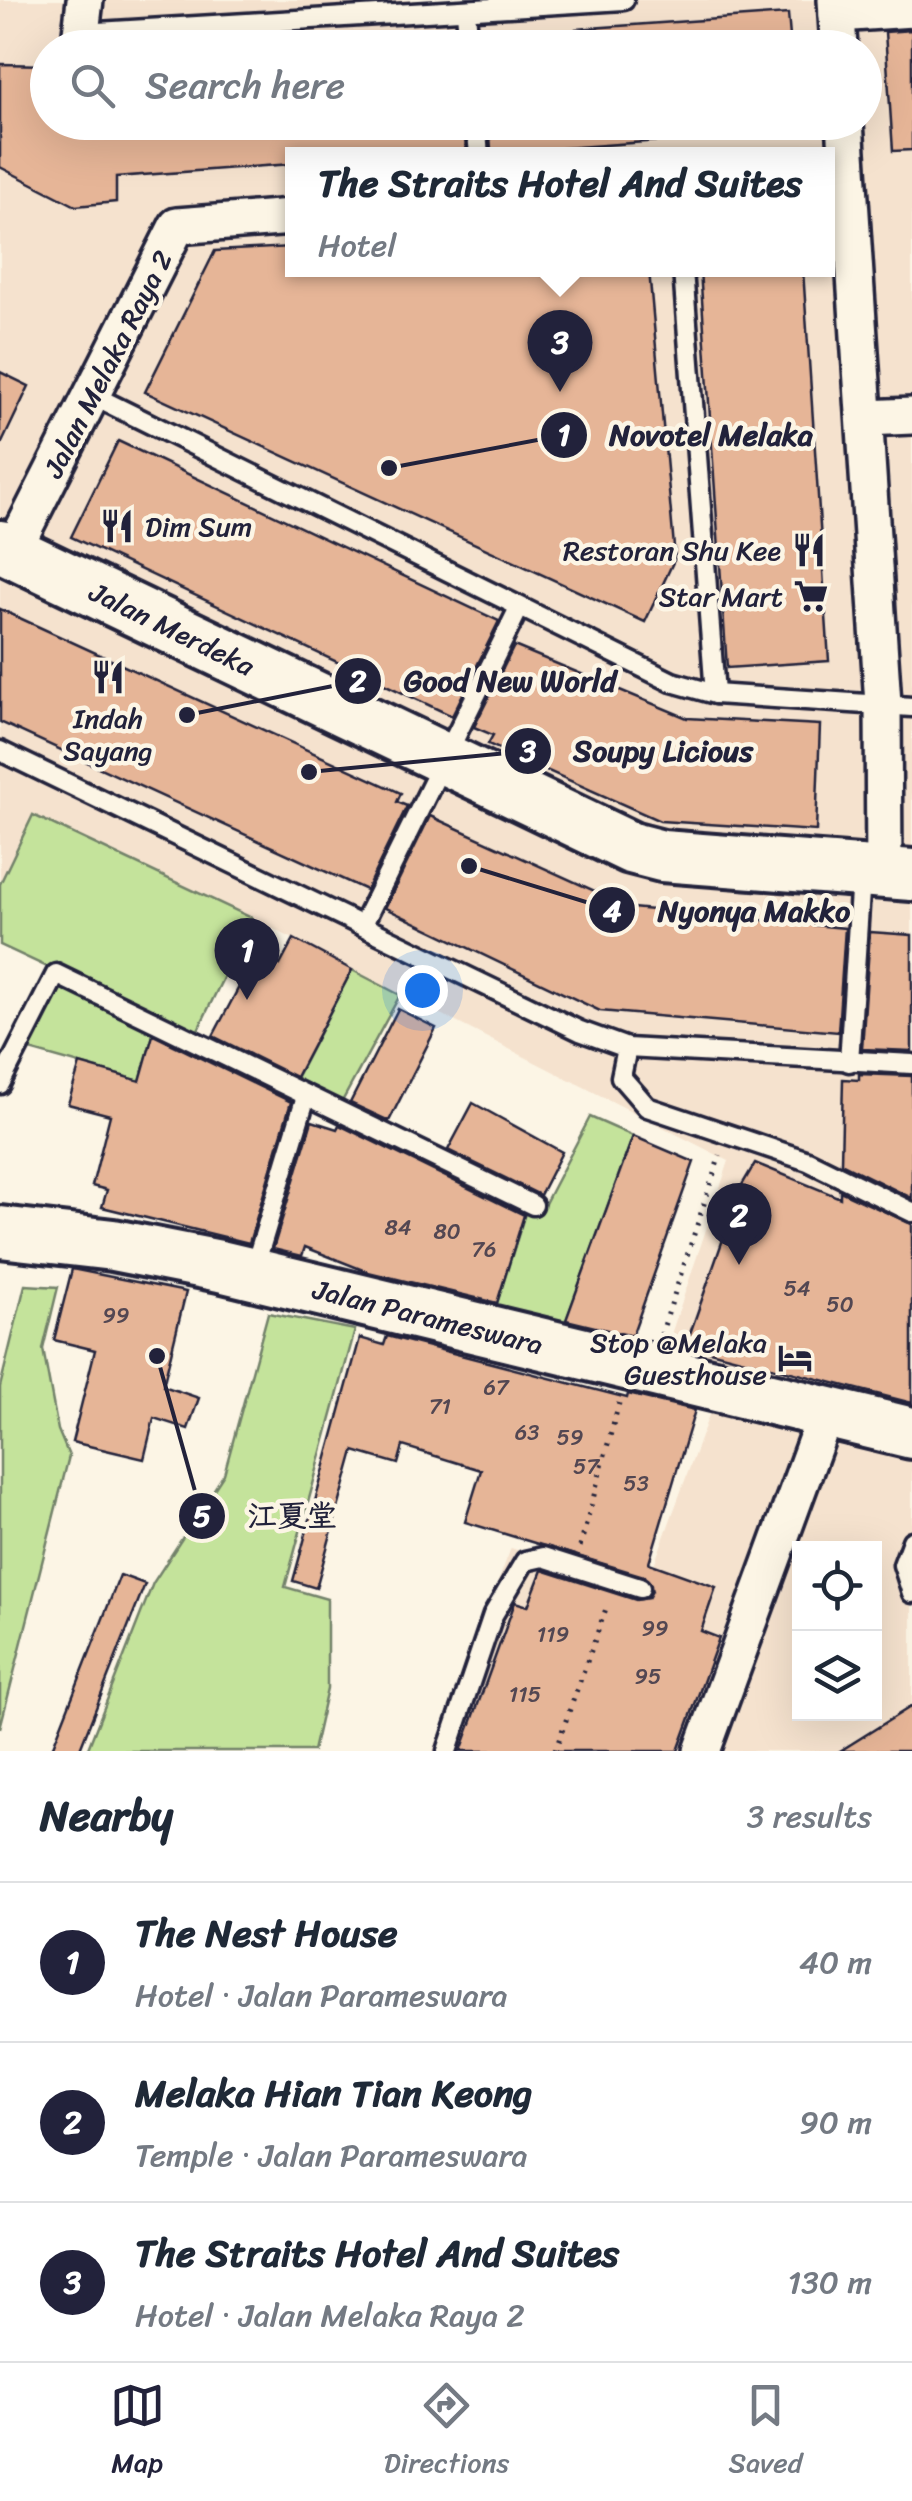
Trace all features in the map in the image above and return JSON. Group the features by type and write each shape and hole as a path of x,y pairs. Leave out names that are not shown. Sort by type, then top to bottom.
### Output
{"main road":[{"name":"Jalan Merdeka","path":"6,554 631,848 662,856 886,872"},
{"name":"Jalan Parameswara","path":"0,1232 113,1244 252,1274 912,1432"}],"street":[{"path":"837,21 912,9"},
{"path":"843,140 838,174 897,706 886,872"},
{"name":"Jalan Melaka Raya 2","path":"6,554 92,396 177,226 285,218"},
{"path":"866,418 912,416"},
{"path":"702,1751 826,1413"}],"lane":[{"path":"83,16 373,9 466,12 624,0"},
{"path":"466,12 468,30"},
{"path":"684,277 715,694"},
{"path":"92,396 672,682 715,694 897,706"},
{"path":"363,924 520,608"},
{"path":"0,751 580,1031 627,1048 912,1064"},
{"path":"849,1062 886,872"},
{"path":"0,1084 56,974 533,1204"},
{"path":"627,1048 621,1078 647,1107 731,1132 808,1162 912,1212"},
{"path":"252,1274 306,1096"},
{"path":"912,1541 903,1565 912,1593"},
{"path":"447,1751 493,1615 524,1561 543,1557 640,1588"}],"path":[{"path":"574,1566 639,1368 712,1171 731,1132"},
{"path":"555,1751 617,1580"}],"shaded area":[{"path":"0,0 912,0 912,1751 433,1751 511,1548 644,1592 713,1404 660,1367 729,1161 252,918 34,815 0,884"}],"green space":[{"path":"33,815 252,918 195,1036 0,945 0,884"},
{"path":"352,970 400,995 339,1107 294,1082"},
{"path":"58,983 155,1028 140,1081 26,1049"},
{"path":"590,1117 633,1136 564,1326 495,1310 527,1207 541,1211"},
{"path":"25,1285 58,1287 43,1349 58,1430 69,1456 0,1728 0,1387"},
{"path":"268,1313 355,1330 285,1587 327,1599 327,1689 313,1751 87,1751 153,1583 224,1474"}],"building":[{"path":"788,14 789,30 576,30"},
{"path":"912,30 912,150 893,151 885,32"},
{"path":"0,64 30,65 30,140 465,140 466,147 285,147 285,165 116,177 116,202 76,206 0,167"},
{"path":"490,140 658,141 577,147 491,147"},
{"path":"285,247 285,277 650,277 675,558 645,622 145,392 215,251"},
{"path":"700,277 803,277 829,661 727,668"},
{"path":"0,372 29,386 0,447"},
{"path":"118,441 499,621 452,716 71,537"},
{"path":"0,609 401,793 397,802 407,806 366,890 0,722"},
{"path":"514,646 687,718 820,725 816,831 660,821 488,744 493,735 474,727"},
{"path":"430,816 632,908 845,928 838,1032 600,1011 385,908"},
{"path":"870,932 912,935 912,1051 862,1049"},
{"path":"294,939 352,970 296,1077 213,1036 257,953 280,965"},
{"path":"398,1009 436,1028 389,1121 350,1103"},
{"path":"153,1035 291,1102 249,1243 102,1207 107,1190 92,1186 110,1115 68,1104 80,1064 140,1081"},
{"path":"859,1074 912,1076 912,1198 841,1163 843,1079 859,1080"},
{"path":"473,1103 562,1152 540,1195 448,1150"},
{"path":"312,1121 337,1129 339,1125 524,1215 497,1303 368,1272 305,1247 302,1256 273,1249"},
{"path":"633,1136 694,1162 632,1336 566,1320"},
{"path":"755,1163 840,1198 840,1191 912,1224 912,1403 686,1345 742,1185"},
{"path":"72,1269 186,1292 163,1386 199,1398 188,1429 154,1418 144,1459 72,1442 95,1350 54,1340"},
{"path":"387,1336 627,1398 628,1394 695,1410 649,1563 716,1587 701,1631 719,1638 678,1751 461,1751 515,1602 528,1606 542,1570 636,1600 648,1598 652,1591 644,1576 465,1522 481,1470 403,1446 398,1464 354,1451 316,1588 293,1581 360,1338 384,1345"},
{"path":"120,1575 145,1584 79,1751 51,1751"},
{"path":"912,1706 912,1751 840,1751"}],"place":[{"name":"The Straits Hotel And Suites","path":"560,392"},
{"name":"Novotel Melaka","path":"389,468"},
{"name":"Dim Sum","path":"117,526"},
{"name":"Restoran Shu Kee","path":"809,550"},
{"name":"Star Mart","path":"811,596"},
{"name":"Indah Sayang","path":"108,677"},
{"name":"Good New World","path":"187,715"},
{"name":"Soupy Licious","path":"309,772"},
{"name":"Nyonya Makko","path":"469,866"},
{"name":"The Nest House","path":"247,1000"},
{"name":"Melaka Hian Tian Keong","path":"739,1265"},
{"name":"江夏堂","path":"157,1356"},
{"name":"Stop @Melaka Guesthouse","path":"795,1358"}]}
